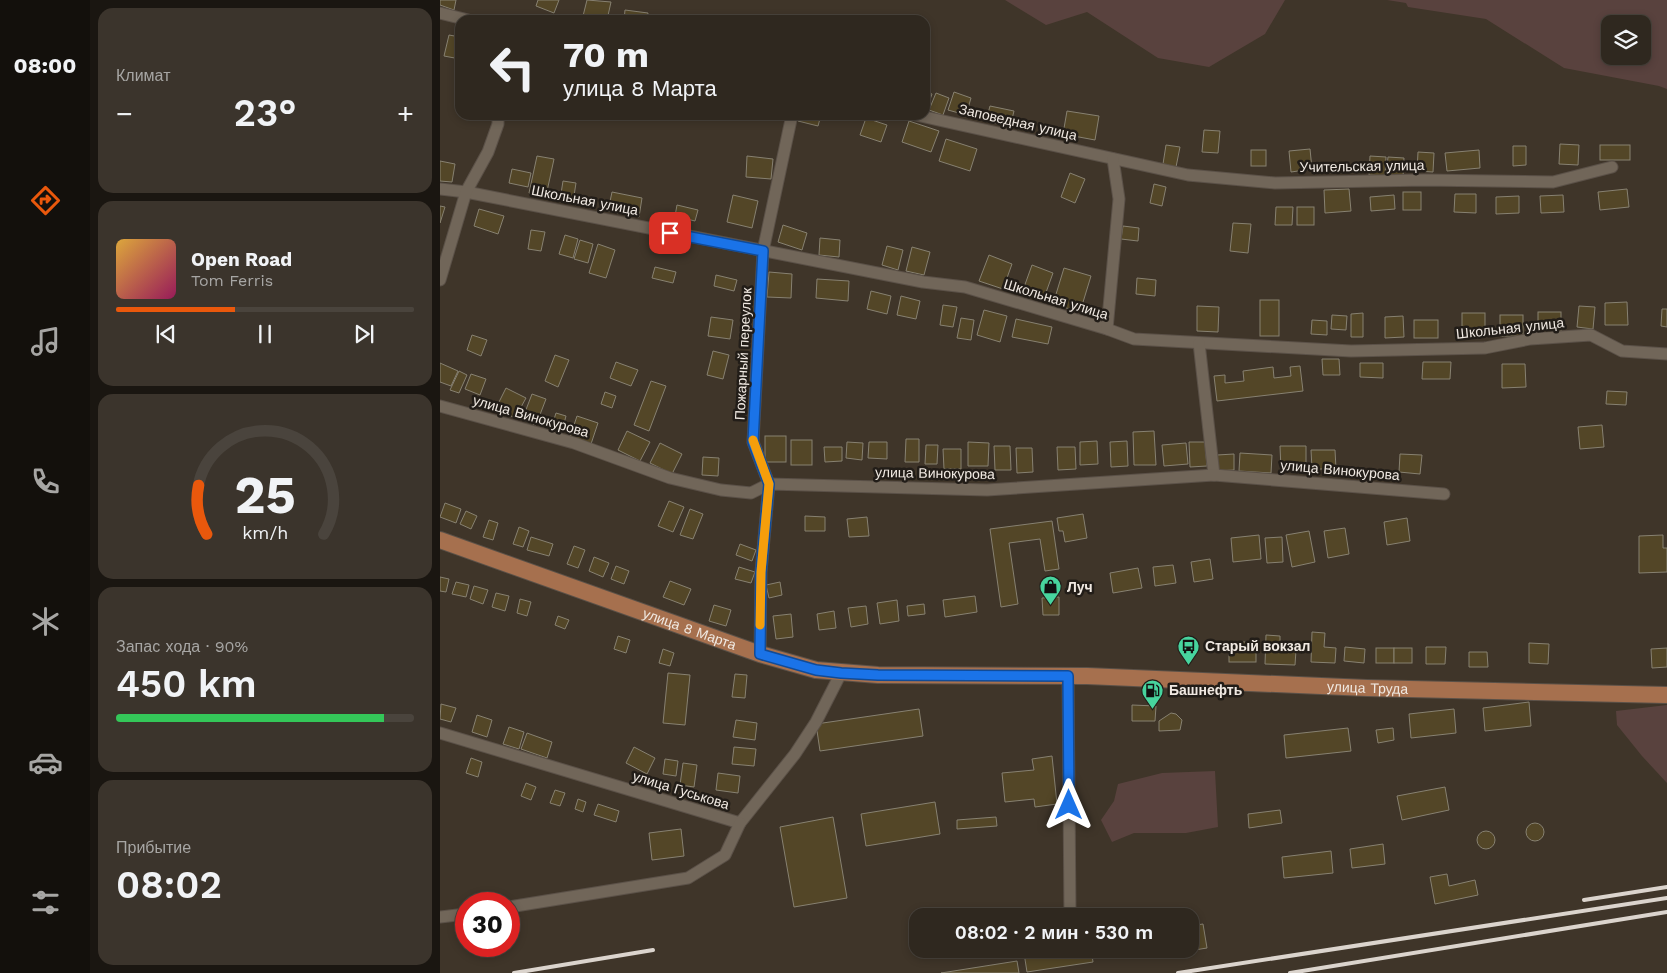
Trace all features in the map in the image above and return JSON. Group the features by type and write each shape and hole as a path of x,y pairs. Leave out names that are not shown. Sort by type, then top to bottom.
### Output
{"main road":[{"name":"улица 8 Марта","path":"440,540 760,654 816,670 878,675 1068,676"},
{"name":"улица Труда","path":"1068,676 1367,688 1667,695"}],"street":[{"path":"440,13 455,17"},
{"name":"Заповедная улица","path":"930,118 1113,159"},
{"path":"440,280 466,192 488,152 498,120"},
{"name":"Пожарный переулок","path":"760,654 761,572 769,484 753,442 763,251 791,120"},
{"path":"1107,329 1119,199 1113,159"},
{"name":"Учительская улица","path":"1113,159 1188,175 1276,183 1424,180 1553,182 1612,167"},
{"name":"Школьная улица","path":"440,189 466,192 923,282 965,287 1107,329 1134,339 1351,351 1485,348 1530,339 1591,335 1622,351 1667,354"},
{"path":"1199,343 1214,476"},
{"name":"улица Винокурова","path":"440,406 574,443 670,478 721,490 751,493 769,484 987,490 1214,476 1444,494"},
{"name":"улица Гуськова","path":"440,733 740,823 795,754 816,722 841,673"},
{"path":"1068,676 1070,908"},
{"path":"520,905 688,878 725,855 740,823"},
{"path":"440,917 455,915"}],"shaded area":[{"path":"1005,0 1285,0 1265,34 1209,67 1158,58 1087,12 1046,25"},
{"path":"1387,0 1667,0 1667,89 1564,68 1486,19 1408,7 1406,3"},
{"path":"1667,705 1667,783 1617,725 1616,711"},
{"path":"1215,771 1218,827 1186,833 1134,833 1112,842 1101,820 1114,801 1118,784 1162,773"}],"building":[{"path":"440,0 456,0 454,10 440,5"},
{"path":"538,0 559,0 554,13 536,6"},
{"path":"587,0 611,2 608,15 583,15"},
{"path":"625,10 648,13 648,15 624,15"},
{"path":"449,35 455,36 455,58 444,56"},
{"path":"954,92 971,98 966,115 948,110"},
{"path":"936,93 949,98 943,115 930,110"},
{"path":"990,106 1014,111 1010,127 986,121"},
{"path":"1067,111 1099,116 1095,140 1063,134"},
{"path":"798,120 820,120 818,126"},
{"path":"865,120 872,120 887,125 881,142 860,135"},
{"path":"909,121 939,131 931,152 902,142"},
{"path":"1204,130 1220,131 1218,153 1202,152"},
{"path":"946,139 977,149 970,171 939,161"},
{"path":"1560,144 1579,145 1578,165 1559,164"},
{"path":"1166,145 1180,147 1176,167 1163,164"},
{"path":"1600,145 1630,145 1630,160 1600,160"},
{"path":"1513,146 1526,146 1526,165 1513,166"},
{"path":"1310,149 1312,169 1291,172 1289,151"},
{"path":"1251,150 1266,150 1266,166 1251,166"},
{"path":"1479,150 1480,168 1447,171 1445,153"},
{"path":"1418,152 1434,153 1433,172 1417,171"},
{"path":"537,156 554,159 546,196 529,193"},
{"path":"747,156 773,159 771,179 746,177"},
{"path":"1370,156 1386,157 1385,176 1369,175"},
{"path":"1388,157 1404,158 1403,177 1386,176"},
{"path":"440,161 455,164 452,182 440,181"},
{"path":"512,169 531,173 528,187 509,183"},
{"path":"1070,173 1085,179 1075,203 1061,197"},
{"path":"563,181 576,183 573,202 560,200"},
{"path":"1154,184 1166,187 1162,206 1150,203"},
{"path":"1349,189 1351,211 1325,213 1324,190"},
{"path":"1627,189 1629,207 1600,210 1598,192"},
{"path":"612,192 642,198 639,217 608,211"},
{"path":"1403,192 1421,192 1421,210 1403,210"},
{"path":"1455,194 1476,194 1476,213 1454,212"},
{"path":"733,195 758,201 752,228 727,222"},
{"path":"1394,195 1395,209 1371,211 1370,197"},
{"path":"1563,195 1564,212 1541,213 1540,196"},
{"path":"1519,196 1519,213 1496,214 1496,197"},
{"path":"677,205 698,210 695,221 675,216"},
{"path":"440,206 445,207 440,223"},
{"path":"1276,207 1293,207 1292,225 1275,225"},
{"path":"1297,207 1314,207 1314,225 1297,225"},
{"path":"479,209 504,216 498,234 474,226"},
{"path":"1233,223 1251,224 1248,253 1230,251"},
{"path":"783,225 807,233 802,250 778,242"},
{"path":"1123,226 1139,228 1138,241 1121,239"},
{"path":"531,230 545,232 541,251 528,249"},
{"path":"565,235 578,239 573,258 559,254"},
{"path":"820,238 840,240 839,257 819,255"},
{"path":"580,240 593,244 588,263 574,259"},
{"path":"598,244 615,250 606,278 589,273"},
{"path":"887,246 903,250 898,270 882,265"},
{"path":"912,247 930,252 924,275 906,271"},
{"path":"989,255 1012,264 1003,289 979,281"},
{"path":"1032,265 1053,273 1044,298 1023,290"},
{"path":"655,267 676,272 673,283 652,278"},
{"path":"1064,268 1091,276 1080,312 1053,304"},
{"path":"769,272 792,274 791,298 767,297"},
{"path":"716,275 737,280 734,291 714,286"},
{"path":"1137,278 1156,280 1155,296 1136,294"},
{"path":"817,279 849,281 848,301 816,298"},
{"path":"871,291 891,296 887,314 867,309"},
{"path":"901,296 920,301 916,319 897,315"},
{"path":"1260,300 1279,300 1279,336 1260,336"},
{"path":"1627,302 1628,325 1605,325 1605,303"},
{"path":"943,305 957,307 953,327 940,325"},
{"path":"1197,306 1219,307 1218,332 1197,331"},
{"path":"1579,306 1595,307 1593,329 1577,327"},
{"path":"1662,309 1667,309 1667,327 1661,326"},
{"path":"984,310 1007,316 1000,342 977,335"},
{"path":"1538,312 1561,312 1561,333 1538,333"},
{"path":"1363,313 1363,337 1351,337 1351,314"},
{"path":"1462,313 1485,313 1485,334 1462,334"},
{"path":"1332,315 1347,316 1346,330 1331,329"},
{"path":"1500,315 1523,315 1523,336 1500,336"},
{"path":"1403,316 1404,337 1385,338 1385,317"},
{"path":"711,317 733,320 730,339 708,336"},
{"path":"961,318 974,320 971,340 957,338"},
{"path":"1016,319 1052,327 1048,344 1012,337"},
{"path":"1312,320 1327,321 1327,335 1311,334"},
{"path":"1414,320 1438,320 1438,338 1414,338"},
{"path":"472,335 487,340 481,356 467,350"},
{"path":"713,351 729,355 723,379 707,375"},
{"path":"555,355 569,360 558,387 545,381"},
{"path":"1322,359 1339,359 1340,375 1323,375"},
{"path":"616,362 638,370 631,386 610,378"},
{"path":"1423,362 1451,362 1450,379 1422,379"},
{"path":"440,363 458,371 451,386 440,382"},
{"path":"1360,363 1383,363 1383,378 1360,377"},
{"path":"1502,364 1525,364 1526,387 1502,388"},
{"path":"1300,366 1303,391 1217,401 1214,376 1225,375 1225,383 1244,381 1243,371 1273,367 1274,378 1291,376 1290,367"},
{"path":"459,371 467,375 459,393 450,390"},
{"path":"471,374 486,379 480,395 465,389"},
{"path":"651,381 666,386 649,431 634,425"},
{"path":"506,388 526,398 515,418 496,408"},
{"path":"1607,391 1627,392 1626,405 1606,404"},
{"path":"605,392 616,396 612,408 601,404"},
{"path":"532,394 546,399 536,425 522,420"},
{"path":"556,413 566,416 561,435 550,432"},
{"path":"577,416 598,423 591,444 570,437"},
{"path":"1602,425 1604,447 1580,449 1578,427"},
{"path":"627,431 650,442 640,461 618,450"},
{"path":"1154,431 1156,465 1134,465 1133,432"},
{"path":"765,436 786,436 786,462 765,462"},
{"path":"906,439 919,439 919,462 905,462"},
{"path":"791,440 812,440 812,465 791,465"},
{"path":"1097,441 1098,464 1080,465 1080,442"},
{"path":"1127,441 1128,466 1111,467 1110,442"},
{"path":"847,442 863,443 862,460 846,458"},
{"path":"869,442 887,442 887,459 868,458"},
{"path":"968,442 989,443 988,466 968,466"},
{"path":"1189,442 1205,442 1207,466 1190,467"},
{"path":"660,443 682,454 672,474 650,463"},
{"path":"1186,443 1188,464 1164,466 1162,445"},
{"path":"926,445 938,445 937,464 925,464"},
{"path":"994,446 1010,446 1011,470 995,470"},
{"path":"1280,446 1306,446 1306,469 1281,470"},
{"path":"824,447 842,447 842,461 825,462"},
{"path":"1057,447 1075,447 1076,469 1058,470"},
{"path":"1016,448 1032,448 1033,472 1017,473"},
{"path":"943,449 961,449 961,469 944,469"},
{"path":"1311,450 1335,450 1336,469 1312,469"},
{"path":"1240,453 1272,455 1271,473 1239,471"},
{"path":"1234,454 1234,470 1217,471 1217,455"},
{"path":"1400,454 1422,455 1420,474 1399,472"},
{"path":"703,457 719,458 718,476 702,475"},
{"path":"669,501 684,507 673,532 658,526"},
{"path":"445,503 461,509 456,523 440,517"},
{"path":"690,509 703,514 693,539 680,535"},
{"path":"466,511 477,516 471,529 460,524"},
{"path":"1083,514 1087,538 1065,542 1063,531 1059,531 1057,518"},
{"path":"805,516 825,517 825,531 805,531"},
{"path":"867,517 869,536 849,537 847,519"},
{"path":"1407,518 1410,541 1387,545 1384,522"},
{"path":"489,520 498,523 493,540 483,537"},
{"path":"1052,521 1059,569 1045,571 1040,539 1009,543 1018,604 1001,607 990,529"},
{"path":"519,527 529,531 523,547 513,544"},
{"path":"1345,528 1349,554 1328,558 1324,531"},
{"path":"1309,531 1315,562 1292,567 1286,535"},
{"path":"1259,535 1261,559 1233,562 1231,538"},
{"path":"1663,535 1663,548 1667,548 1667,572 1639,573 1639,536"},
{"path":"531,537 553,544 549,556 527,550"},
{"path":"1282,537 1283,562 1267,563 1265,538"},
{"path":"740,544 756,550 752,561 736,555"},
{"path":"574,546 585,550 578,568 567,564"},
{"path":"594,557 609,563 603,577 589,571"},
{"path":"1210,559 1213,579 1194,582 1191,562"},
{"path":"1173,565 1176,583 1155,586 1153,567"},
{"path":"616,566 629,571 624,584 611,579"},
{"path":"739,567 755,572 751,583 735,579"},
{"path":"1138,568 1142,588 1113,593 1110,573"},
{"path":"440,577 449,579 446,592 440,591"},
{"path":"670,581 691,589 684,605 663,597"},
{"path":"456,582 469,585 466,597 452,594"},
{"path":"780,582 782,595 769,598 766,585"},
{"path":"474,586 488,590 483,604 470,599"},
{"path":"496,593 509,596 505,611 492,607"},
{"path":"975,596 977,612 945,617 943,600"},
{"name":"Луч","path":"1059,597 1059,615 1043,615 1042,598"},
{"path":"520,599 531,602 527,616 517,613"},
{"path":"897,600 899,621 880,624 877,603"},
{"path":"924,604 925,614 908,616 907,606"},
{"path":"714,605 731,610 726,626 709,621"},
{"path":"866,606 868,624 851,627 848,608"},
{"path":"834,611 836,628 819,630 817,614"},
{"path":"791,614 793,637 776,639 773,616"},
{"path":"558,616 569,620 565,629 555,625"},
{"path":"1312,632 1325,633 1324,647 1336,648 1335,663 1311,662"},
{"path":"1266,635 1280,636 1280,649 1296,650 1295,665 1265,664"},
{"path":"618,636 630,640 626,653 614,649"},
{"path":"1229,642 1256,642 1256,662 1229,662"},
{"path":"1529,643 1549,644 1548,664 1529,663"},
{"path":"1345,647 1365,649 1364,663 1344,661"},
{"path":"1426,647 1446,647 1445,664 1426,664"},
{"path":"1376,648 1394,648 1394,663 1376,663"},
{"path":"1394,648 1412,648 1412,663 1394,663"},
{"path":"1667,648 1667,667 1652,668 1651,649"},
{"path":"663,649 674,653 670,666 659,663"},
{"path":"1469,652 1487,652 1488,667 1469,667"},
{"path":"668,673 690,675 685,725 663,723"},
{"path":"735,674 747,675 745,698 732,697"},
{"path":"1529,702 1531,726 1485,731 1483,708"},
{"path":"441,704 456,708 451,722 440,719"},
{"path":"1132,705 1156,706 1155,721 1132,721"},
{"path":"919,709 923,736 820,751 816,724"},
{"path":"1454,709 1456,733 1411,738 1409,714"},
{"path":"1171,713 1176,714 1182,720 1180,730 1159,731 1159,721"},
{"path":"477,715 492,720 487,737 472,732"},
{"path":"736,720 757,723 755,740 733,737"},
{"path":"509,727 524,732 519,749 503,744"},
{"path":"1348,728 1351,751 1286,758 1284,735"},
{"path":"1393,728 1394,740 1378,743 1376,730"},
{"path":"527,733 552,742 547,758 521,749"},
{"path":"634,747 655,758 647,774 626,763"},
{"path":"734,747 756,749 754,766 732,764"},
{"path":"1052,756 1057,804 1035,807 1034,799 1005,802 1002,773 1034,770 1032,759"},
{"path":"471,758 482,762 478,777 466,773"},
{"path":"665,759 678,761 676,776 663,774"},
{"path":"683,763 697,765 694,787 680,785"},
{"path":"718,773 740,776 738,793 716,790"},
{"path":"526,783 536,787 531,800 521,796"},
{"path":"1445,787 1449,810 1402,820 1397,796"},
{"path":"555,790 565,793 560,806 550,803"},
{"path":"578,799 586,802 583,812 575,809"},
{"path":"935,802 940,834 866,846 861,814"},
{"path":"598,804 619,811 616,822 594,815"},
{"path":"1280,810 1282,823 1249,828 1248,814"},
{"path":"833,817 847,898 794,907 780,827"},
{"path":"996,817 997,826 957,829 957,820"},
{"path":"1535,823 1541,826 1544,832 1541,838 1535,841 1529,838 1526,832 1529,826"},
{"path":"681,829 684,856 652,860 649,833"},
{"path":"1486,831 1492,834 1495,840 1492,846 1486,849 1480,846 1477,840 1480,834"},
{"path":"1383,844 1385,864 1352,868 1350,849"},
{"path":"1331,851 1333,873 1284,878 1282,857"},
{"path":"1447,874 1449,886 1475,880 1478,895 1435,904 1430,877"},
{"path":"1203,924 1207,948 1199,949 1199,925"},
{"path":"1025,958 1092,958 1093,962 1027,972"},
{"path":"1017,961 1019,973 941,973"}],"railway":[{"path":"1584,900 1667,887"},
{"path":"1178,973 1667,898"},
{"path":"1290,973 1667,912"},
{"path":"514,973 653,950"}],"slow traffic":[{"path":"753,440 769,484 761,572 760,625"}],"place":[{"name":"Луч","path":"1051,606"},
{"name":"Старый вокзал","path":"1189,665"},
{"name":"Башнефть","path":"1153,709"}],"route":[{"path":"670,233 763,251 753,442 769,484 761,572 760,654 816,670 841,673 878,675 1068,676 1069,805"}]}
